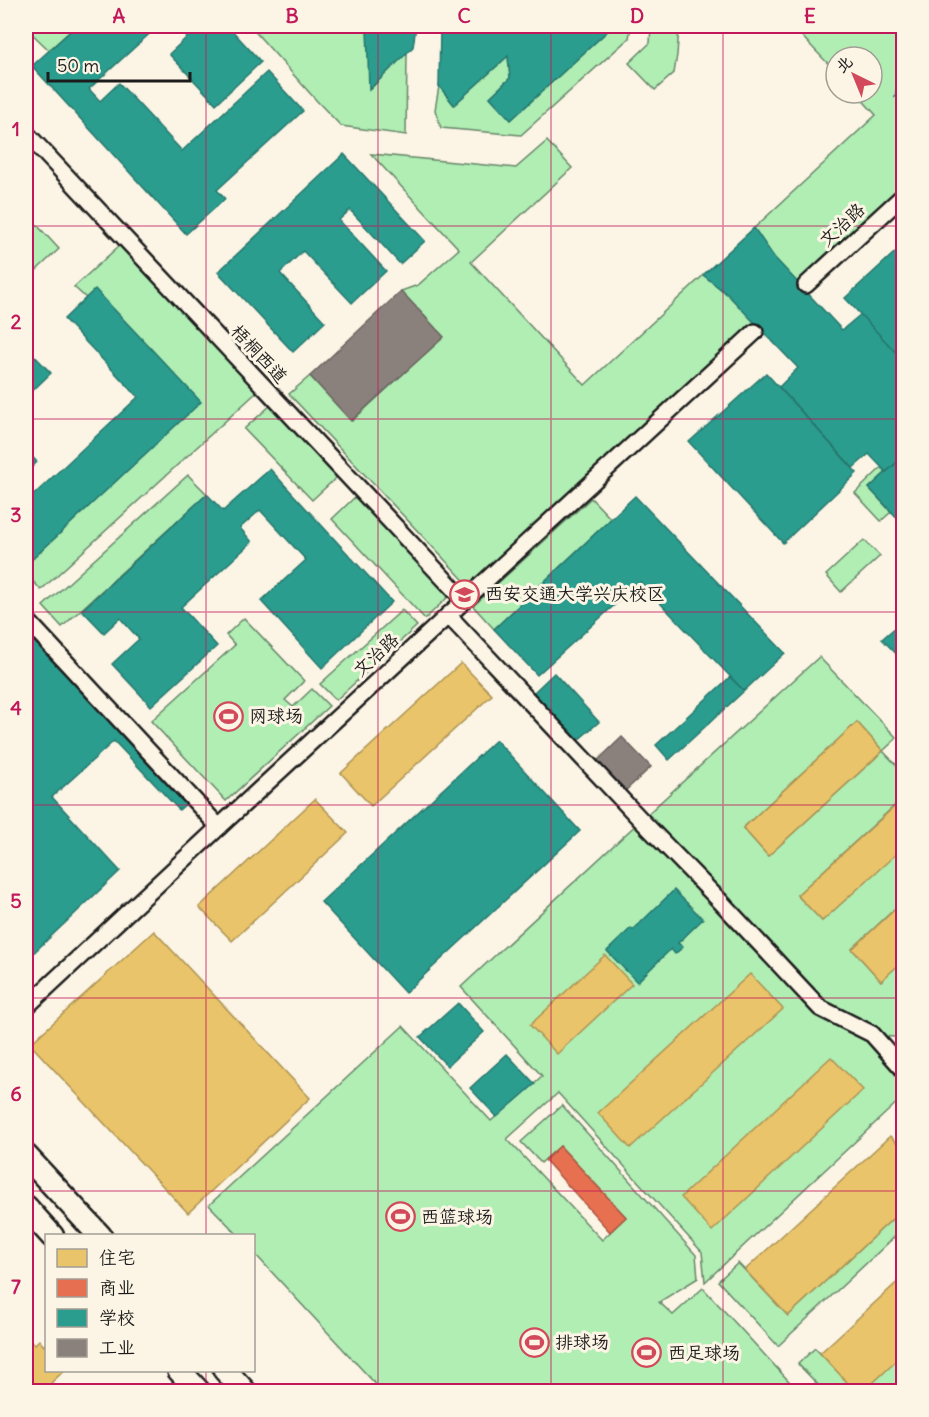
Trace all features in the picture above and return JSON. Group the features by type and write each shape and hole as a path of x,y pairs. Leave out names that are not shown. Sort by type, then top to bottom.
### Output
{"main road":[{"path":"26,1156 98,1234"},
{"path":"26,1207 50,1234"},
{"path":"180,1372 199,1392"},
{"path":"226,1372 245,1392"}],"street":[{"name":"梧桐西道","path":"26,133 465,600"},
{"name":"文治路","path":"806,285 903,195"},
{"name":"文治路","path":"26,1007 755,332"},
{"path":"448,615 820,1008 872,1034 903,1070"},
{"path":"26,619 219,827"}],"green space":[{"path":"26,26 76,26 49,50"},
{"path":"250,26 367,26 370,89 407,53 406,135 341,126"},
{"path":"613,26 631,26 629,38 521,135 441,128 435,110 439,86 454,105 508,56 510,78 490,97 511,120"},
{"path":"651,26 679,26 674,73 655,90 629,63 650,43"},
{"path":"792,26 888,26 903,44 896,96 903,90 903,195 474,591 289,394 310,376 352,421 443,337 401,291 418,285 459,249 371,154 516,168 547,141 572,168 471,262 585,385 876,115 867,105 884,105 884,45 824,45 824,59"},
{"path":"26,213 59,249 26,280"},
{"path":"120,245 257,392 41,590 26,574 26,565 200,402 74,287"},
{"path":"271,405 338,476 312,500 244,429"},
{"path":"882,467 886,472 869,488 891,512 881,521 855,493"},
{"path":"188,475 207,494 62,627 43,606"},
{"path":"356,496 449,596 425,619 332,519"},
{"path":"591,498 611,519 494,629 473,606"},
{"path":"864,540 880,556 841,592 826,575"},
{"path":"402,610 417,626 336,700 320,684"},
{"name":"网球场","path":"244,618 304,681 285,700 293,707 312,689 329,706 226,801 151,721 235,645 226,635"},
{"path":"819,657 897,738 883,751 903,772 903,798 797,895 822,921 903,847 903,901 852,949 881,981 903,960 903,1038 873,1035 903,1070 903,1097 705,1282 702,1252 558,1093 507,1139 602,1240 626,1217 560,1146 541,1163 521,1142 562,1105 696,1255 698,1278 659,1302 673,1315 703,1288 798,1391 382,1391 255,1254 255,1234 237,1234 209,1205 403,1026 491,1121 542,1076 461,987","holes":["857,722 883,751 768,856 743,828"]},
{"path":"903,1209 903,1229 778,1346 718,1281 738,1263 788,1316"},
{"path":"815,1348 856,1391 824,1391 798,1364"},
{"path":"903,1354 903,1380 892,1391 863,1392"}],"building: 住宅":[{"path":"461,663 492,695 371,806 341,773"},
{"path":"857,722 883,751 768,856 743,828"},
{"path":"904,798 904,847 822,921 797,895"},
{"path":"315,799 348,833 232,941 199,907"},
{"path":"904,901 904,960 881,981 852,949"},
{"path":"154,931 310,1098 188,1213 30,1044"},
{"path":"605,955 632,984 557,1054 530,1025"},
{"path":"750,974 783,1009 630,1148 598,1113"},
{"path":"831,1057 863,1090 712,1231 681,1197"},
{"path":"890,1136 904,1150 904,1208 788,1316 745,1270"},
{"path":"904,1276 904,1354 863,1392 856,1392 820,1353"},
{"path":"31,1340 35,1344 39,1340 44,1346 45,1344 45,1372 63,1372 51,1383 54,1386 49,1392 31,1392 26,1386 26,1346"}],"building: 商业":[{"path":"560,1146 626,1217 610,1232 545,1160"}],"building: 学校":[{"path":"76,26 158,26 89,89 100,101 119,83 182,151 267,72 303,111 217,190 225,199 186,234 32,66"},
{"path":"199,26 228,26 261,62 216,104 169,54"},
{"path":"367,26 416,26 413,47 369,90"},
{"path":"440,26 613,26 511,120 490,97 510,78 508,56 454,105 439,86"},
{"path":"888,26 904,26 904,44"},
{"path":"904,56 904,90 895,97"},
{"path":"344,154 425,241 400,264 350,210 339,220 386,271 352,303 303,251 280,273 325,322 293,352 218,272"},
{"path":"754,228 774,257 842,330 861,314 904,361 904,456 886,472 869,454 853,468 779,387 798,368 728,295 703,275"},
{"path":"904,244 904,361 845,298"},
{"path":"95,289 201,402 26,565 26,502 138,397 64,319"},
{"path":"26,347 51,373 26,397"},
{"path":"766,373 857,473 783,543 689,442"},
{"path":"26,450 37,462 26,473"},
{"path":"904,456 904,525 869,488"},
{"path":"270,469 392,602 322,668 261,601 306,560 260,510 240,528 252,542 181,607 217,646 151,706 112,664 139,639 120,618 104,633 82,610 207,494 223,511"},
{"path":"635,496 785,653 744,691 640,582 537,675 494,629"},
{"path":"904,620 904,662 882,639"},
{"path":"26,629 187,803 179,810 114,741 52,797 120,871 26,960"},
{"path":"554,673 599,722 577,741 533,693"},
{"path":"730,677 744,691 669,760 656,745"},
{"path":"496,740 580,831 405,993 321,902"},
{"path":"674,890 703,919 678,943 683,947 675,954 671,949 637,982 607,951 631,928 633,930"},
{"path":"458,1003 484,1032 447,1066 420,1037"},
{"path":"507,1054 535,1084 497,1117 470,1088"}],"building: 工业":[{"path":"401,291 444,337 351,421 310,376"},
{"path":"622,737 651,767 624,792 596,762"}],"place":[{"name":"西安交通大学兴庆校区","path":"464,594"},
{"name":"网球场","path":"228,716"},
{"name":"西篮球场","path":"400,1217"},
{"name":"排球场","path":"534,1342"},
{"name":"西足球场","path":"647,1353"}]}
